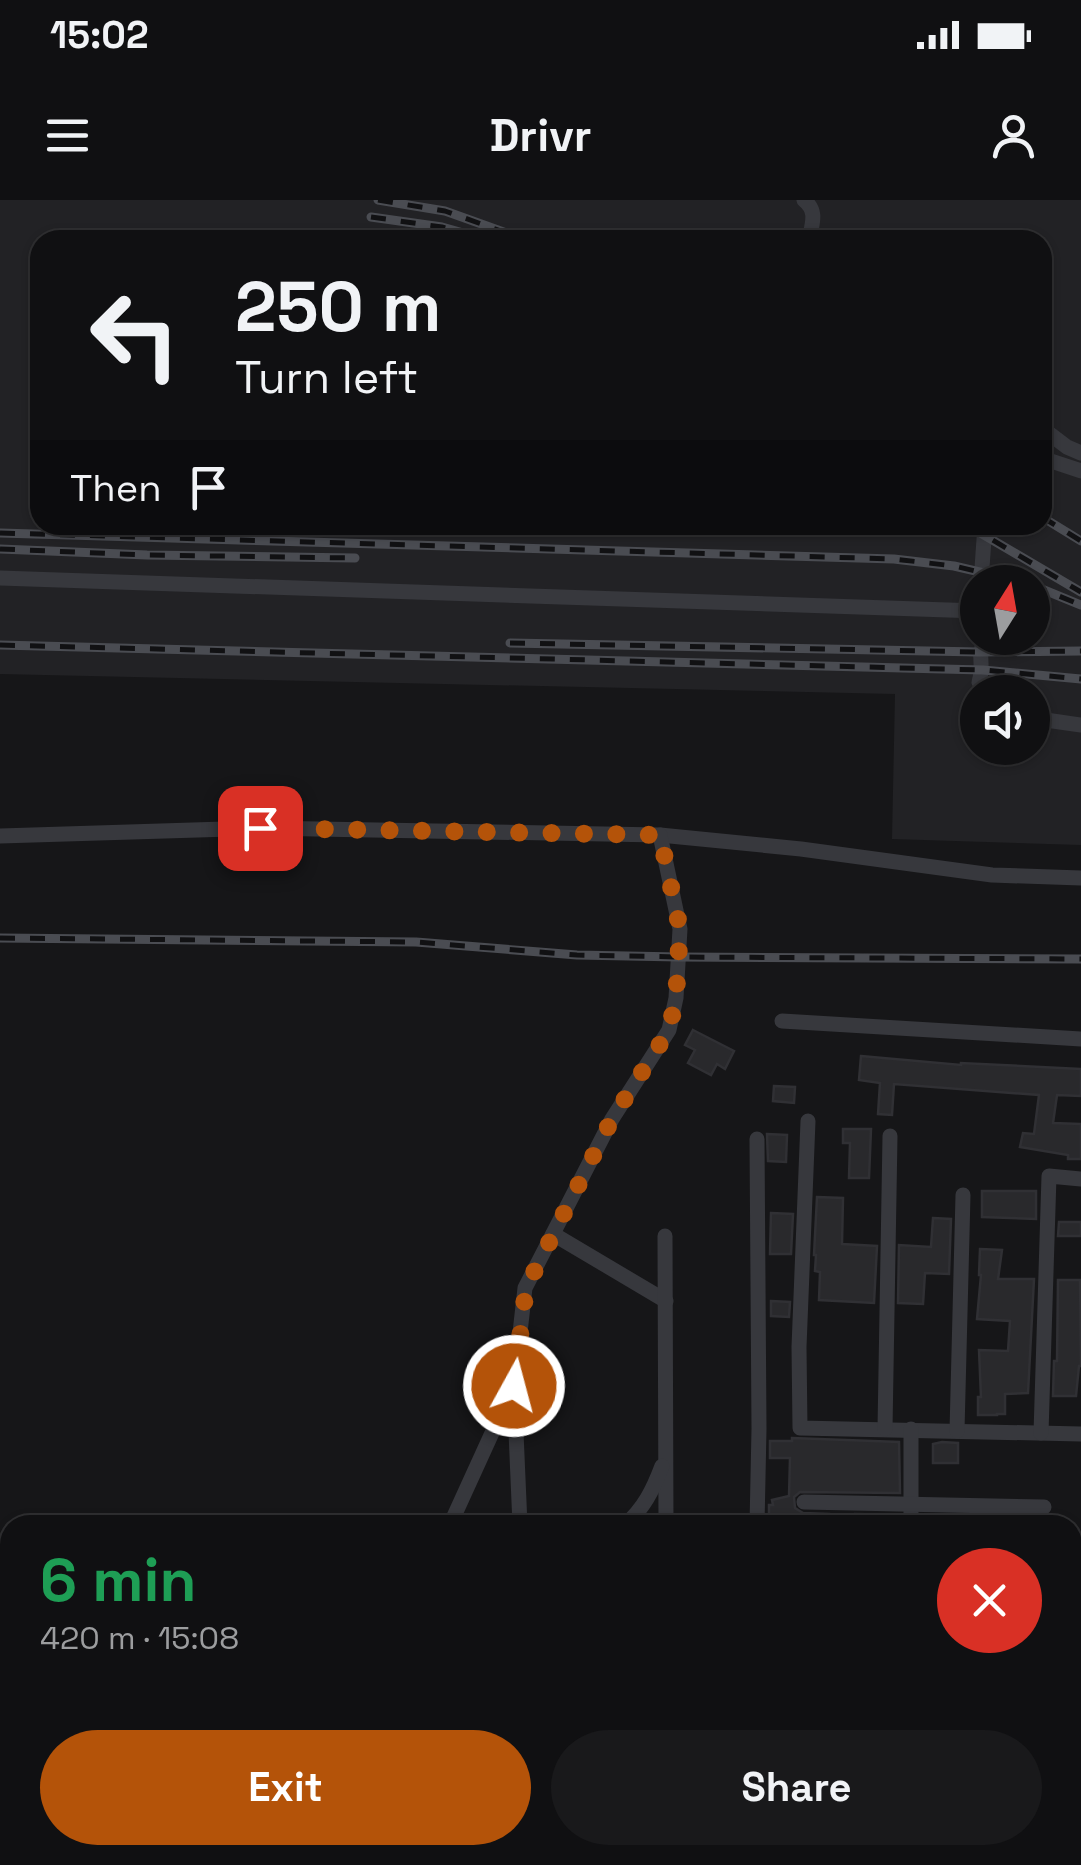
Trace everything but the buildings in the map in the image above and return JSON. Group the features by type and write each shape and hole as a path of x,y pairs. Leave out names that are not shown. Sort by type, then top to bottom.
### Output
{"street":[{"path":"804,200 814,214 811,230"},
{"path":"1052,436 1081,453"},
{"path":"1052,461 1081,471"},
{"path":"982,565 984,535"},
{"path":"0,578 960,609"},
{"path":"1050,721 1081,725"},
{"path":"0,836 260,828 660,835 802,849 992,875 1081,878"},
{"path":"520,1515 514,1386 526,1288 612,1119 669,1030 676,998 680,929 660,835"},
{"path":"782,1020 1081,1039"},
{"path":"808,1121 799,1347 800,1428 1081,1434"},
{"path":"885,1429 890,1136"},
{"path":"757,1139 757,1515"},
{"path":"1041,1433 1050,1176 1081,1179"},
{"path":"958,1430 963,1195"},
{"path":"553,1234 666,1301"},
{"path":"665,1236 666,1515"},
{"path":"455,1515 514,1386"},
{"path":"911,1429 911,1515"},
{"path":"636,1515 650,1496 666,1454"},
{"path":"804,1502 1044,1507"}],"shaded area":[{"path":"0,200 1081,200 1081,845 892,839 895,694 0,674"}],"railway":[{"path":"378,200 445,211 498,230"},
{"path":"371,217 453,230"},
{"path":"1052,523 1081,541"},
{"path":"0,533 30,534"},
{"path":"69,535 894,559 960,567"},
{"path":"984,535 1081,592"},
{"path":"0,549 355,558"},
{"path":"1050,592 1081,605"},
{"path":"510,643 1081,651"},
{"path":"0,645 983,670 1081,679"},
{"path":"0,938 416,942 577,955 679,957 1081,959"}],"route":[{"path":"260,828 660,835 680,929 676,998 669,1030 612,1119 526,1288 514,1386"}]}
